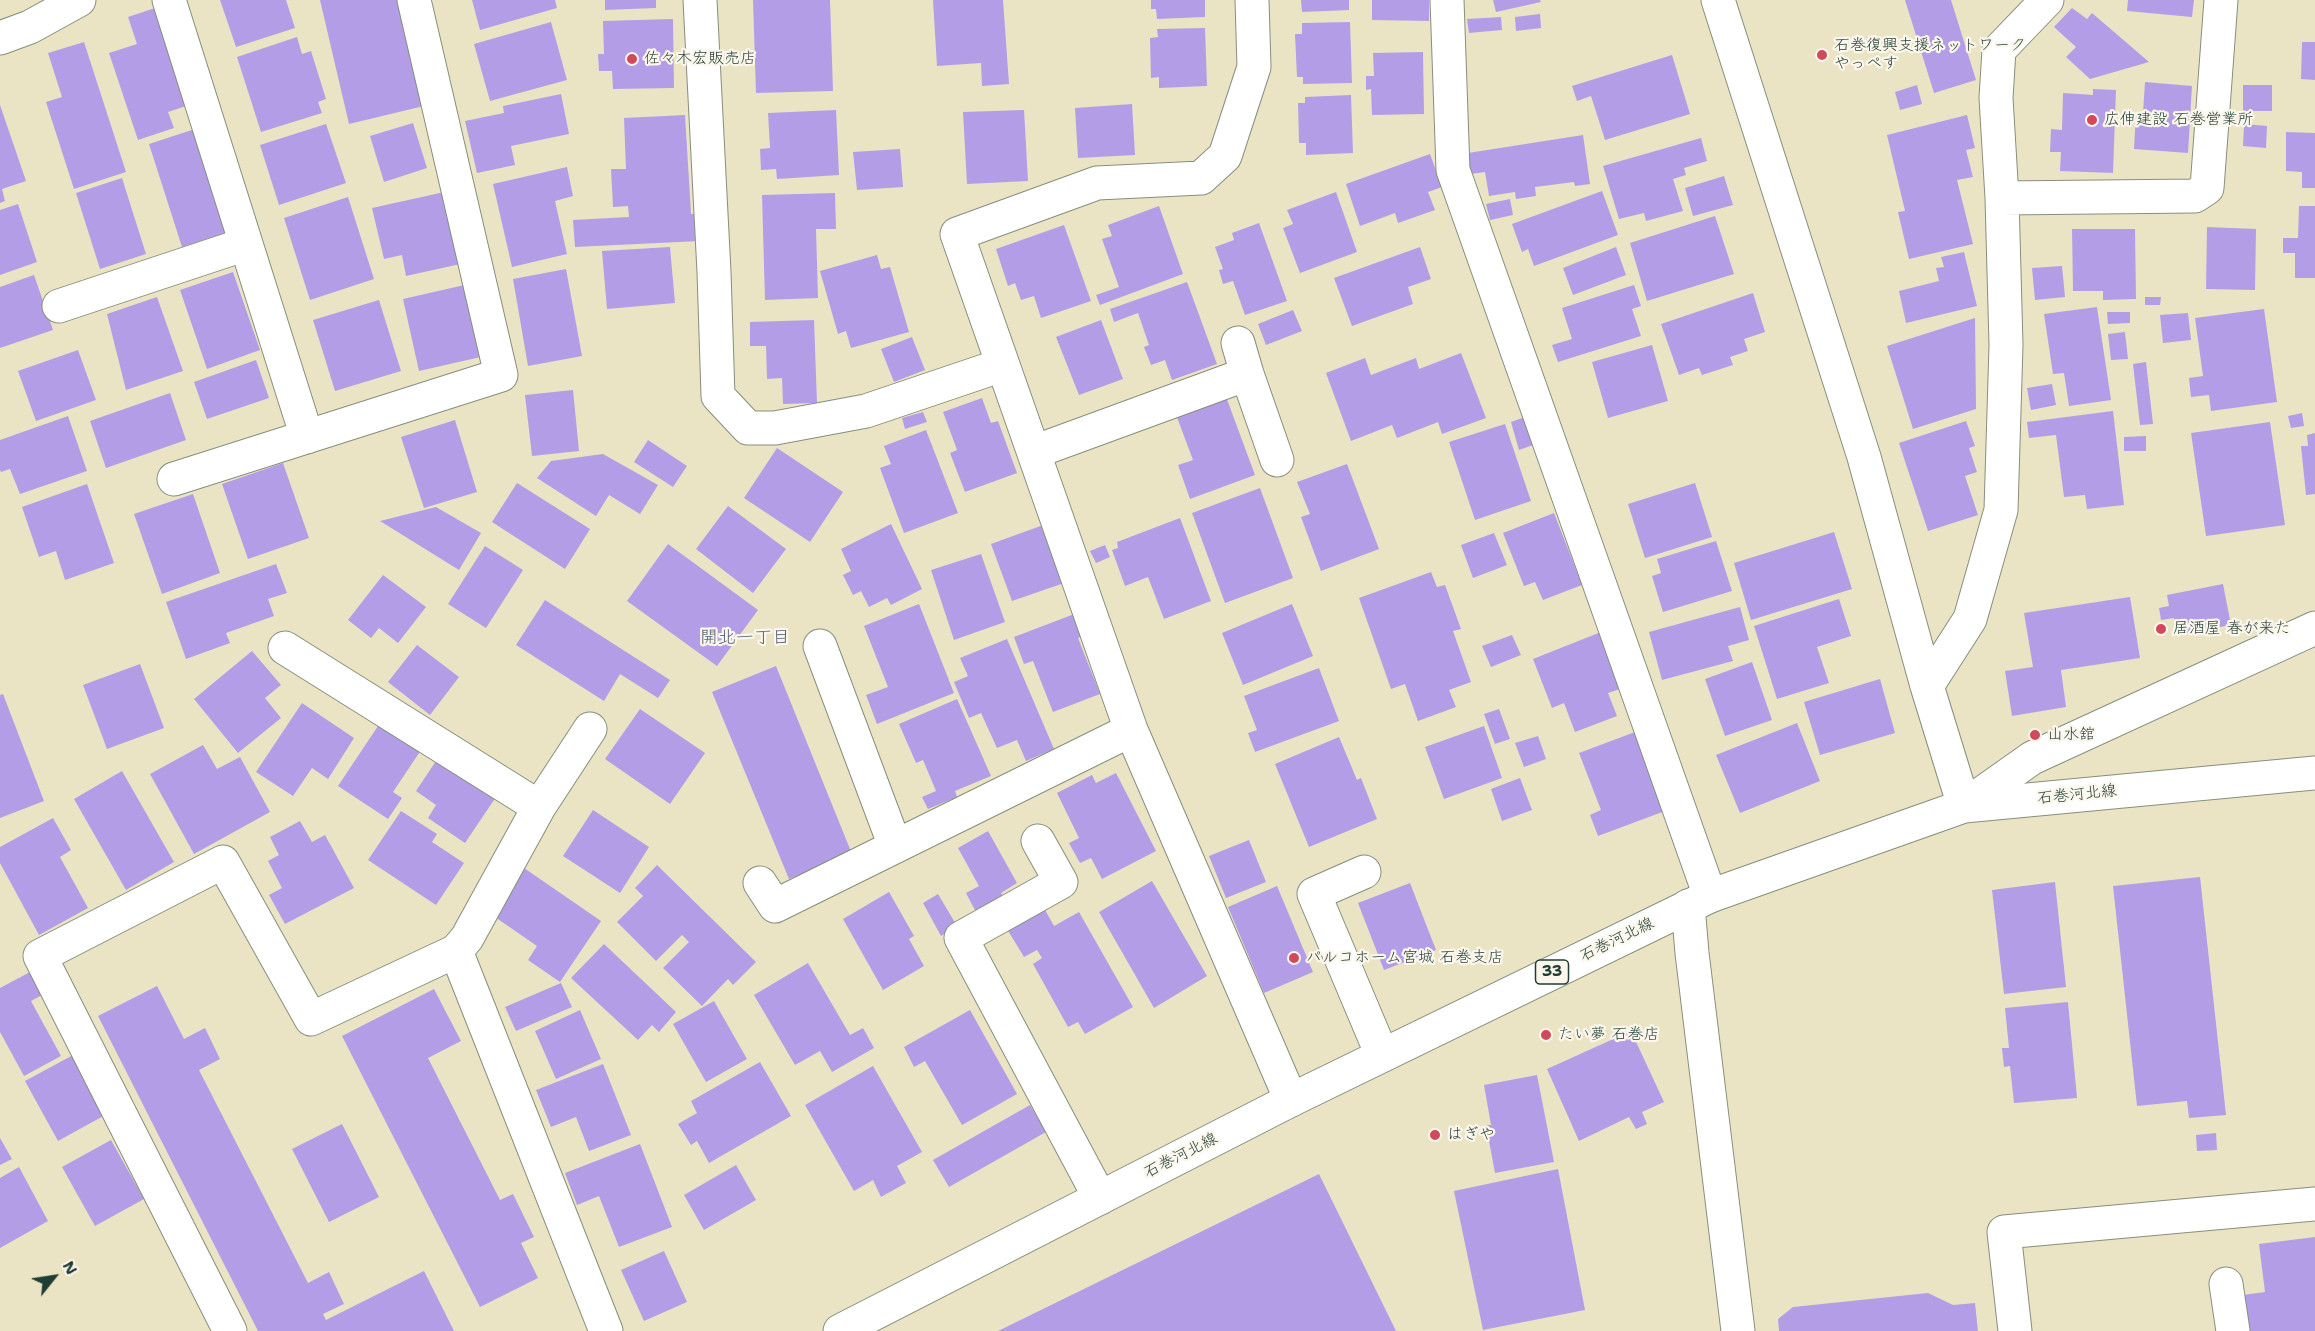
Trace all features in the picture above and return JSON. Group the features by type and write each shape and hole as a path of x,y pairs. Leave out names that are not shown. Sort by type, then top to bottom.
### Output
{"street":[{"path":"0,38 30,27 79,0"},
{"path":"169,0 307,437"},
{"path":"174,479 501,375 414,0"},
{"path":"700,0 718,396 748,428 775,428 866,411 1002,365"},
{"path":"1252,0 1254,67 1224,156 1201,178 1097,183 957,234 1131,730 1291,1100"},
{"path":"1447,0 1453,170 1699,901 1693,965 1738,1331"},
{"path":"1718,0 1864,457 1927,686 1964,806 2032,758 2315,628"},
{"path":"1927,686 1970,619 2001,510 2006,345 2002,198 1996,98 1999,50 2047,0"},
{"path":"2002,198 2195,196 2207,188 2221,0"},
{"path":"59,306 246,244"},
{"path":"1238,342 1277,459"},
{"path":"1034,453 1247,374"},
{"path":"820,646 895,846"},
{"path":"285,648 539,807"},
{"path":"230,1331 40,956 223,862 311,1019 456,951 467,938 539,807 590,729"},
{"path":"760,883 775,906 1131,730"},
{"name":"石巻河北線","path":"840,1331 1291,1100 1699,901 1964,806 2315,773"},
{"path":"1038,841 1061,882 962,938 1100,1198"},
{"path":"1365,872 1314,894 1382,1055"},
{"path":"456,951 606,1331"},
{"path":"2015,1331 2004,1232 2315,1204"},
{"path":"2226,1284 2233,1331"}],"building":[{"path":"220,0 286,0 295,28 236,47"},
{"path":"320,0 403,0 428,105 349,124"},
{"path":"472,0 555,0 557,8 480,30"},
{"path":"605,0 656,0 656,8 605,10"},
{"path":"753,0 830,0 833,91 756,93"},
{"path":"933,0 1003,0 1009,84 982,86 981,63 937,66"},
{"path":"1151,0 1205,0 1205,17 1157,19 1156,9 1151,9"},
{"path":"1301,0 1349,0 1349,10 1302,12"},
{"path":"1372,0 1429,0 1429,21 1372,20"},
{"path":"1493,0 1540,0 1541,2 1496,12"},
{"path":"1905,0 1951,0 1976,80 1934,93"},
{"path":"2128,0 2194,0 2192,17 2127,11"},
{"path":"155,8 186,106 168,112 174,128 138,140 109,53 137,44 128,17"},
{"path":"2072,8 2087,19 2092,13 2149,62 2090,79 2066,57 2076,47 2054,27"},
{"path":"1540,14 1541,28 1516,31 1515,17"},
{"path":"1501,17 1502,30 1469,33 1467,19"},
{"path":"673,19 674,88 613,89 612,71 599,71 598,54 604,54 603,21"},
{"path":"551,22 567,80 490,101 474,44"},
{"path":"1350,22 1352,83 1303,84 1303,77 1297,77 1295,34 1302,34 1302,23"},
{"path":"1205,28 1207,86 1159,88 1159,77 1151,78 1150,38 1158,37 1157,29"},
{"path":"297,37 302,54 311,51 326,99 318,102 322,113 261,132 237,57"},
{"path":"84,42 126,172 74,189 46,102 62,97 48,53"},
{"path":"2302,42 2315,42 2315,80 2301,79"},
{"path":"1423,52 1424,114 1372,115 1371,89 1366,90 1366,76 1374,76 1373,53"},
{"path":"1672,55 1690,114 1605,140 1591,96 1577,101 1572,86"},
{"path":"2145,82 2192,86 2188,153 2134,149 2136,113 2143,113"},
{"path":"1917,85 1922,104 1900,110 1895,92"},
{"path":"2243,85 2272,85 2272,111 2243,111"},
{"path":"2093,89 2116,90 2113,173 2060,171 2061,152 2050,152 2051,129 2062,130 2063,93 2093,95"},
{"path":"561,94 569,134 511,146 515,165 477,173 465,121 504,113 503,106"},
{"path":"1351,95 1353,153 1306,155 1306,143 1299,143 1298,103 1305,103 1305,97"},
{"path":"1132,104 1135,155 1078,158 1075,108"},
{"path":"0,105 26,181 2,189 5,201 0,203"},
{"path":"836,110 839,175 777,179 776,169 761,170 760,149 770,148 768,113"},
{"path":"1024,110 1028,181 967,184 963,112"},
{"path":"685,115 691,214 698,214 700,241 575,247 573,220 629,217 628,206 613,207 611,169 626,169 624,118"},
{"path":"1967,115 1975,148 1966,150 1973,177 1957,180 1973,244 1909,259 1898,212 1905,211 1887,135"},
{"path":"413,123 427,168 384,182 370,136"},
{"path":"326,124 346,183 279,205 260,145"},
{"path":"2244,124 2267,126 2266,148 2243,146"},
{"path":"198,128 231,231 182,247 149,144"},
{"path":"2286,132 2315,133 2315,188 2302,188 2302,172 2286,171"},
{"path":"1583,135 1590,184 1575,186 1574,182 1535,187 1536,196 1516,199 1515,192 1489,196 1485,172 1471,174 1468,153"},
{"path":"1701,138 1707,161 1684,168 1686,175 1673,179 1683,211 1646,221 1644,213 1619,219 1603,166"},
{"path":"900,149 903,187 857,190 853,152"},
{"path":"1430,154 1442,187 1428,192 1435,210 1398,223 1395,213 1360,226 1346,184"},
{"path":"567,167 573,196 555,201 567,254 512,267 493,184"},
{"path":"1724,176 1733,205 1693,216 1685,188"},
{"path":"122,178 146,254 100,269 76,193"},
{"path":"449,191 465,263 406,276 402,255 384,259 372,208"},
{"path":"1602,191 1618,235 1534,266 1528,249 1522,252 1512,224"},
{"path":"1336,192 1357,252 1300,273 1283,228 1293,224 1287,210"},
{"path":"835,193 836,229 816,229 818,298 765,300 762,195"},
{"path":"348,197 374,279 310,300 284,218"},
{"path":"1510,199 1513,215 1490,220 1486,204"},
{"path":"18,204 37,262 0,275 0,210"},
{"path":"1159,206 1183,274 1100,305 1096,295 1119,287 1102,239 1112,236 1108,225"},
{"path":"2299,206 2315,206 2315,278 2295,278 2295,253 2283,253 2283,238 2298,238"},
{"path":"1715,216 1734,274 1647,301 1630,243"},
{"path":"1259,223 1287,301 1245,315 1233,281 1223,284 1219,270 1223,269 1215,247 1234,240 1232,233"},
{"path":"1064,225 1091,301 1041,318 1034,296 1021,300 1015,283 1008,286 996,249"},
{"path":"2207,227 2256,229 2255,290 2206,289"},
{"path":"2072,229 2135,229 2136,299 2103,300 2103,291 2073,291"},
{"path":"670,247 675,303 607,309 602,251"},
{"path":"1420,247 1431,279 1408,287 1413,304 1352,326 1334,278"},
{"path":"1616,247 1626,275 1573,295 1563,268"},
{"path":"1964,252 1977,306 1906,323 1899,291 1939,281 1936,268 1944,267 1941,257"},
{"path":"877,255 881,269 890,267 909,332 851,348 846,331 838,334 820,271"},
{"path":"2062,266 2065,297 2035,300 2032,268"},
{"path":"566,269 582,356 528,366 513,279"},
{"path":"233,272 260,350 207,369 180,290"},
{"path":"34,275 53,330 0,348 0,287"},
{"path":"1187,282 1217,364 1172,380 1165,360 1151,365 1144,347 1149,345 1138,313 1114,322 1110,309"},
{"path":"469,284 485,356 419,371 403,299"},
{"path":"1634,285 1641,306 1632,309 1641,336 1558,362 1552,345 1572,339 1562,308"},
{"path":"1753,293 1765,332 1744,339 1748,351 1730,357 1733,365 1702,375 1699,368 1679,375 1661,324"},
{"path":"157,297 183,371 126,390 107,314"},
{"path":"2145,297 2161,297 2160,305 2145,305"},
{"path":"379,300 401,371 335,391 313,320"},
{"path":"2097,307 2111,400 2069,406 2064,373 2053,374 2044,314"},
{"path":"2264,309 2277,402 2211,411 2209,395 2191,397 2189,378 2203,376 2195,318"},
{"path":"1293,310 1302,331 1266,345 1258,324"},
{"path":"2107,312 2130,312 2130,323 2108,324"},
{"path":"2188,313 2191,340 2163,343 2160,315"},
{"path":"1975,318 1976,409 1913,429 1887,346"},
{"path":"814,320 817,403 783,404 782,378 767,379 766,346 750,346 750,322"},
{"path":"1101,320 1123,379 1079,395 1056,337"},
{"path":"2125,332 2128,359 2111,360 2108,334"},
{"path":"912,337 925,370 894,382 881,349"},
{"path":"1652,345 1668,401 1608,418 1592,362"},
{"path":"78,350 96,400 36,421 18,371"},
{"path":"1461,353 1486,418 1442,434 1438,422 1397,438 1392,425 1351,441 1326,373 1365,358 1371,375 1416,358 1419,369"},
{"path":"256,360 269,398 207,419 194,382"},
{"path":"2146,362 2153,424 2140,425 2133,364"},
{"path":"2052,384 2056,405 2031,410 2027,388"},
{"path":"573,390 579,451 532,456 525,395"},
{"path":"170,393 186,440 106,468 90,421"},
{"path":"1225,394 1255,475 1190,499 1178,465 1193,460 1175,412"},
{"path":"982,398 991,423 998,421 1017,473 965,492 950,453 957,450 943,412"},
{"path":"2113,411 2124,505 2087,509 2085,495 2064,497 2056,435 2029,438 2027,422"},
{"path":"923,412 927,422 905,429 902,418"},
{"path":"2302,413 2304,426 2291,428 2288,416"},
{"path":"68,416 87,471 20,494 10,469 1,472 0,470 0,440"},
{"path":"1525,417 1533,445 1519,450 1511,422"},
{"path":"455,420 477,492 424,508 401,437"},
{"path":"1966,421 1975,446 1969,448 1977,472 1965,476 1978,515 1928,531 1899,443"},
{"path":"2270,422 2285,525 2206,536 2191,433"},
{"path":"1505,424 1531,501 1475,520 1449,442"},
{"path":"926,430 958,513 904,533 880,468 891,464 884,446"},
{"path":"2315,433 2315,494 2306,495 2301,446 2308,446 2307,435"},
{"path":"2146,436 2146,451 2124,451 2124,437"},
{"path":"648,440 687,466 673,487 634,462"},
{"path":"777,448 843,492 810,542 744,498"},
{"path":"603,454 658,485 640,514 609,495 596,516 537,478 551,461"},
{"path":"283,463 309,538 248,559 222,484"},
{"path":"1347,464 1379,549 1321,571 1301,517 1310,514 1297,482"},
{"path":"517,483 590,529 565,569 492,522"},
{"path":"1695,483 1712,537 1645,558 1628,504"},
{"path":"87,484 114,563 65,580 56,551 39,557 22,507"},
{"path":"1260,488 1293,578 1225,603 1192,513"},
{"path":"193,494 220,573 162,594 134,514"},
{"path":"728,506 786,549 753,593 696,549"},
{"path":"436,507 481,533 459,570 380,521"},
{"path":"1554,513 1582,585 1543,600 1535,582 1524,586 1503,533"},
{"path":"1180,518 1211,601 1164,619 1148,577 1125,586 1112,550 1118,548 1117,542"},
{"path":"891,524 922,589 891,605 887,598 869,607 861,591 853,595 843,575 851,571 841,549"},
{"path":"1046,524 1067,582 1012,601 991,544"},
{"path":"1834,532 1852,589 1751,620 1734,563"},
{"path":"1494,533 1507,565 1473,578 1461,545"},
{"path":"1716,541 1732,591 1663,612 1652,576 1661,573 1657,559"},
{"path":"668,544 758,610 717,666 627,601"},
{"path":"1105,545 1110,557 1096,563 1090,551"},
{"path":"485,546 523,570 486,628 448,604"},
{"path":"981,554 1005,622 954,640 931,570"},
{"path":"276,564 287,593 268,599 274,616 226,633 230,643 186,659 166,602"},
{"path":"1431,572 1437,587 1445,585 1461,629 1453,631 1471,682 1449,690 1456,707 1418,721 1405,684 1391,689 1359,598"},
{"path":"383,575 426,607 398,643 379,628 371,638 348,620"},
{"path":"2223,584 2231,625 2178,635 2174,618 2161,620 2159,608 2169,606 2167,595"},
{"path":"2130,597 2140,658 2061,670 2066,707 2012,716 2005,671 2033,667 2024,613"},
{"path":"1839,599 1851,636 1817,647 1829,683 1777,699 1754,626"},
{"path":"545,600 670,680 658,698 620,674 604,701 516,645"},
{"path":"919,604 954,693 877,724 866,695 888,687 864,626"},
{"path":"1292,604 1313,656 1243,685 1222,633"},
{"path":"1740,607 1749,640 1728,646 1733,661 1662,680 1649,632"},
{"path":"1077,613 1085,635 1078,638 1100,694 1053,712 1033,661 1024,664 1014,637"},
{"path":"1601,632 1623,688 1608,693 1617,716 1575,732 1564,703 1552,708 1533,659"},
{"path":"1512,635 1521,655 1491,667 1482,646"},
{"path":"1007,639 1054,749 1026,761 1017,740 997,748 981,713 969,718 954,682 968,676 960,658"},
{"path":"417,645 459,677 430,715 388,682"},
{"path":"252,651 281,685 265,698 281,718 238,753 194,699"},
{"path":"1752,662 1772,720 1725,736 1705,679"},
{"path":"140,664 164,728 107,749 83,685"},
{"path":"776,666 852,854 789,879 712,692"},
{"path":"1319,668 1339,721 1255,752 1248,733 1257,730 1244,696"},
{"path":"1880,679 1895,733 1820,755 1804,702"},
{"path":"3,694 44,801 0,818 0,695"},
{"path":"957,699 991,776 955,791 957,797 928,809 922,797 936,791 923,760 916,763 899,724"},
{"path":"302,703 354,738 328,779 312,768 293,796 256,772"},
{"path":"640,709 705,753 670,804 605,759"},
{"path":"1499,709 1510,739 1495,744 1484,714"},
{"path":"380,723 421,750 393,792 402,798 388,819 338,786"},
{"path":"1797,723 1820,781 1740,813 1716,755"},
{"path":"1484,726 1502,778 1444,799 1425,747"},
{"path":"1635,732 1665,811 1598,836 1590,815 1601,810 1579,753"},
{"path":"1538,736 1546,759 1524,767 1515,743"},
{"path":"1339,737 1357,780 1361,778 1377,819 1309,847 1275,764"},
{"path":"203,745 217,769 240,757 270,812 194,854 150,774"},
{"path":"438,758 496,797 465,843 428,818 436,805 416,791"},
{"path":"122,771 174,862 126,890 74,799"},
{"path":"1116,773 1156,851 1102,879 1091,858 1080,863 1069,843 1079,838 1057,793 1092,775 1096,783"},
{"path":"1520,778 1532,810 1502,821 1491,789"},
{"path":"593,810 649,847 620,893 563,856"},
{"path":"401,811 437,834 432,842 464,863 436,905 368,860"},
{"path":"53,818 71,850 60,857 88,908 39,935 0,863 0,847"},
{"path":"300,821 312,842 325,835 354,888 285,924 269,895 282,888 268,861 279,855 270,837"},
{"path":"988,831 1017,883 1001,893 1005,899 977,914 966,893 979,886 958,848"},
{"path":"1249,840 1266,882 1226,898 1209,856"},
{"path":"657,865 756,962 733,985 728,979 702,1006 663,968 689,942 682,935 656,961 617,922 643,896 635,888"},
{"path":"524,868 601,921 560,982 528,960 537,946 492,915"},
{"path":"2200,877 2226,1115 2189,1118 2187,1101 2137,1106 2113,886"},
{"path":"1152,881 1207,976 1154,1008 1099,912"},
{"path":"2055,882 2066,987 2004,994 1992,890"},
{"path":"1410,883 1436,950 1384,970 1358,903"},
{"path":"1277,886 1313,972 1264,993 1228,907"},
{"path":"889,892 914,936 909,939 924,966 883,990 843,919"},
{"path":"938,894 957,926 941,936 923,903"},
{"path":"1044,908 1054,926 1079,912 1133,1007 1085,1034 1078,1022 1068,1027 1033,964 1042,958 1037,950 1024,957 1007,929"},
{"path":"604,944 676,1012 659,1032 652,1025 638,1040 571,978"},
{"path":"808,963 850,1035 863,1028 874,1048 832,1072 820,1051 795,1065 754,995"},
{"path":"30,972 42,995 31,1001 61,1056 24,1076 0,1032 0,988"},
{"path":"561,983 572,1007 516,1031 505,1007"},
{"path":"157,986 184,1039 205,1028 220,1059 199,1070 308,1283 329,1272 344,1304 323,1314 326,1320 424,1271 454,1331 258,1331 98,1016"},
{"path":"434,989 461,1041 428,1058 500,1200 513,1194 534,1237 521,1243 538,1278 480,1307 342,1036"},
{"path":"714,1001 747,1059 706,1082 673,1024"},
{"path":"2068,1002 2077,1098 2014,1103 2010,1066 2004,1067 2002,1048 2009,1048 2005,1008"},
{"path":"580,1010 601,1059 556,1079 535,1031"},
{"path":"970,1010 1017,1094 962,1125 925,1061 914,1067 904,1047"},
{"path":"1631,1031 1664,1102 1642,1112 1647,1124 1636,1129 1629,1117 1579,1141 1547,1069"},
{"path":"75,1054 107,1114 58,1141 25,1081"},
{"path":"760,1062 791,1116 709,1163 697,1141 691,1145 678,1124 697,1113 691,1101"},
{"path":"603,1064 631,1135 589,1151 576,1117 551,1127 536,1090"},
{"path":"873,1066 922,1152 897,1166 906,1183 881,1197 873,1180 854,1191 805,1105"},
{"path":"1537,1075 1554,1162 1495,1173 1486,1125 1491,1125 1484,1085"},
{"path":"1030,1105 1046,1132 949,1187 933,1160"},
{"path":"342,1124 379,1197 329,1222 292,1149"},
{"path":"2216,1133 2217,1150 2197,1151 2196,1135"},
{"path":"0,1138 12,1159 0,1165"},
{"path":"111,1140 144,1199 95,1226 62,1167"},
{"path":"640,1144 672,1227 619,1247 599,1196 577,1205 565,1173"},
{"path":"736,1165 756,1200 704,1230 684,1195"},
{"path":"19,1167 48,1221 0,1248 0,1178"},
{"path":"1558,1169 1585,1310 1483,1330 1454,1191"},
{"path":"1319,1174 1396,1331 998,1331"},
{"path":"2315,1237 2315,1331 2248,1331 2243,1295 2265,1292 2259,1244"},
{"path":"664,1251 687,1302 644,1321 621,1270"},
{"path":"1928,1293 1953,1305 1975,1303 1978,1331 1779,1331 1778,1319 1793,1307"}],"place":[{"name":"石巻復興支援ネットワーク やっぺす","path":"1822,55"},
{"name":"佐々木宏販売店","path":"632,59"},
{"name":"広伸建設 石巻営業所","path":"2092,120"},
{"name":"居酒屋 春が来た","path":"2161,629"},
{"name":"山水舘","path":"2035,735"},
{"name":"パルコホーム宮城 石巻支店","path":"1294,958"},
{"name":"たい夢 石巻店","path":"1546,1035"},
{"name":"はぎや","path":"1435,1135"}],"district":[{"name":"開北一丁目","path":"745,638"}]}
